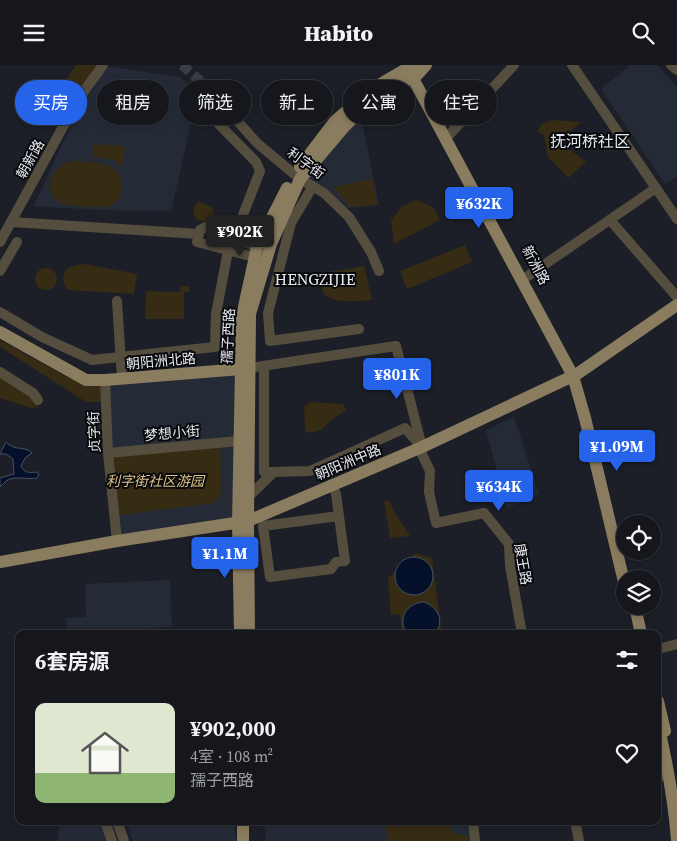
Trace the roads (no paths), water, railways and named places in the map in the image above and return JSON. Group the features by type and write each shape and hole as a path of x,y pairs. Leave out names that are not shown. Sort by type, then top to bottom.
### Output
{"main road":[{"name":"孺子西路","path":"243,522 248,497 242,316 255,252 298,177 335,121 372,89 412,69 426,65"},
{"name":"新洲路","path":"412,69 449,135 575,375"},
{"name":"新洲路","path":"412,69 575,375"},
{"name":"孺子西路","path":"243,522 240,441 250,314 271,244 298,177"},
{"name":"朝阳洲中路","path":"0,562 117,541 243,522 420,447 575,375 677,305"},
{"name":"朝阳洲北路","path":"0,332 86,380 245,369"},
{"path":"575,375 588,407 626,570"},
{"path":"575,375 621,570"},
{"path":"240,630 243,522"},
{"path":"243,522 249,630"},
{"path":"632,615 635,630"},
{"path":"637,615 640,630"},
{"path":"661,724 668,776"},
{"path":"661,740 674,805 677,840"},
{"path":"242,825 243,841"},
{"path":"251,825 251,841"}],"street":[{"name":"朝新路","path":"0,242 86,87 103,65"},
{"path":"449,135 514,65"},
{"path":"572,65 677,219"},
{"path":"671,65 677,70"},
{"path":"0,312 42,337 92,360 216,347 216,314 229,250 260,171 256,162 220,125"},
{"name":"利字街","path":"241,125 257,143 298,177 324,193 349,217 371,252 379,271"},
{"path":"312,186 291,223 268,313 270,341 359,329"},
{"path":"525,278 656,188"},
{"path":"610,220 677,297"},
{"path":"11,222 199,234"},
{"path":"206,227 234,238 255,252 229,250 197,242 200,229 206,227"},
{"path":"0,271 17,242"},
{"path":"116,301 122,379"},
{"name":"朝阳洲北路","path":"245,369 396,346"},
{"name":"康王路","path":"396,346 420,447 430,471 429,492 436,523 484,513 509,544 510,566 521,630"},
{"path":"264,366 264,472 310,471 405,428 420,447"},
{"path":"0,372 33,393 38,400"},
{"name":"贞字街","path":"105,380 108,453 117,541"},
{"name":"梦想小街","path":"108,453 240,441"},
{"path":"248,497 274,472"},
{"path":"332,485 336,493 345,561 336,562 331,569 270,577 263,526 339,516"},
{"path":"661,648 677,645"},
{"path":"106,825 112,841"},
{"path":"118,825 124,841"},
{"path":"473,825 475,841"},
{"path":"576,825 579,841"}],"water":[{"path":"6,442 13,447 26,449 32,453 25,458 21,466 25,471 39,474 37,478 13,478 6,481 0,487 0,478 14,474 13,459 6,454 0,454"},
{"path":"414,557 427,563 433,576 427,589 414,595 401,589 395,576 401,563"},
{"path":"424,602 429,604 436,611 440,619 437,630 405,630 403,618 405,613 412,605"}],"tunnel":[{"path":"182,65 199,80"}],"district":[{"name":"抚河桥社区","path":"590,141"},
{"name":"HENGZIJIE","path":"315,279"}],"park label":[{"name":"利字街社区游园","path":"155,481"}]}
